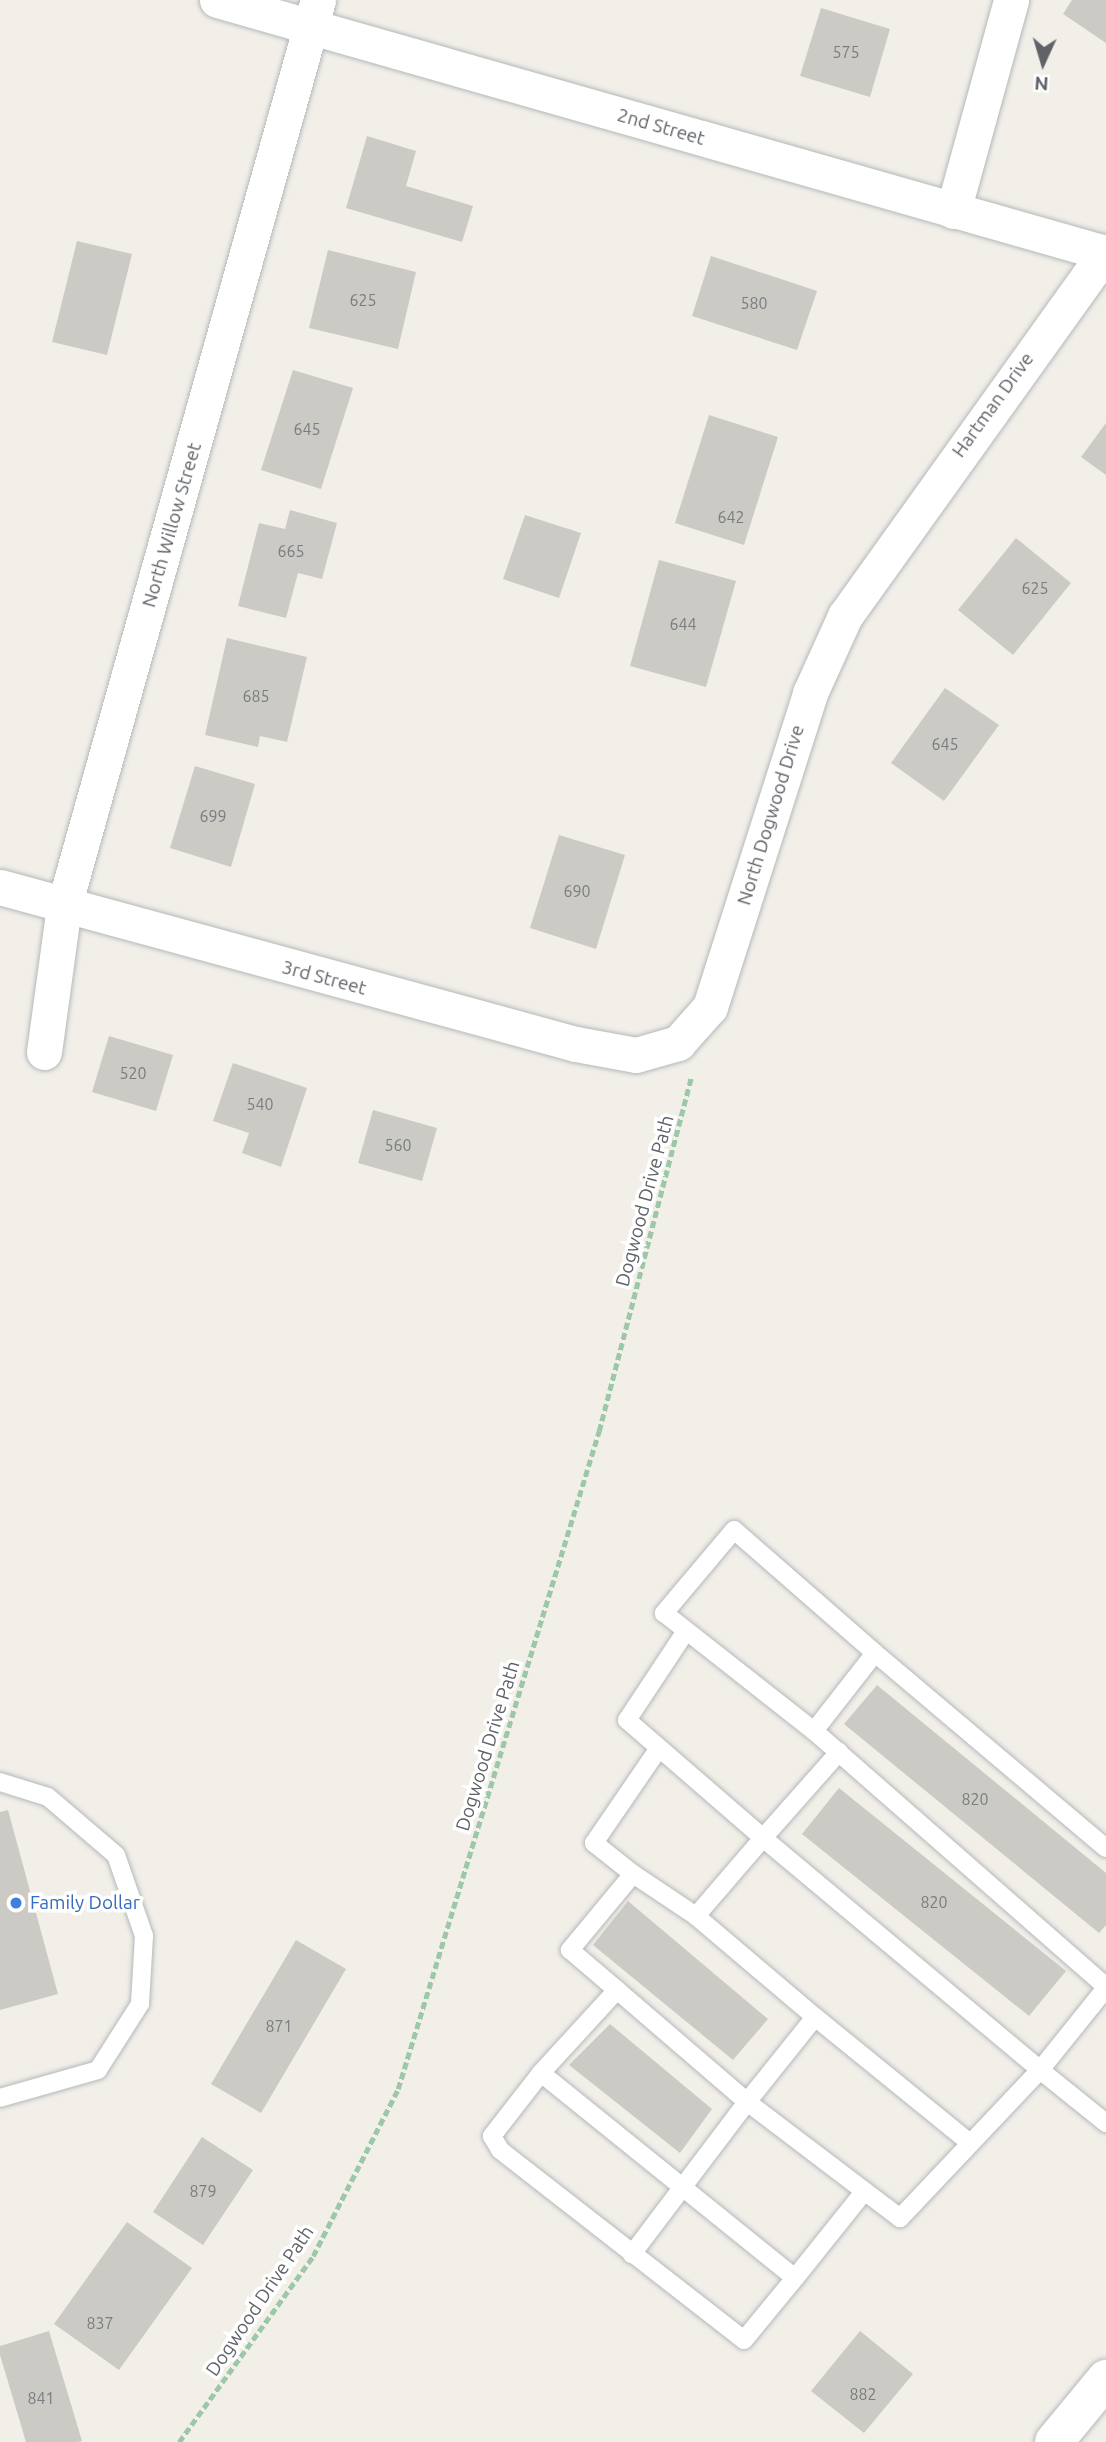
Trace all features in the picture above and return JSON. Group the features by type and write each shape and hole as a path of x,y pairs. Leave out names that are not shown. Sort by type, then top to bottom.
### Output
{"street":[{"name":"2nd Street","path":"217,0 314,13 953,211 1105,253"},
{"path":"953,211 1011,0"},
{"name":"North Willow Street","path":"44,1052 64,906 314,13"},
{"name":"Hartman Drive","path":"880,559 1105,253"},
{"name":"North Dogwood Drive","path":"650,1053 678,1043 710,1007 810,693 880,559"},
{"name":"3rd Street","path":"0,887 576,1044 650,1053"},
{"path":"1054,2442 1106,2379"}],"lane":[{"path":"633,1874 570,1950 747,2102 900,2218 969,2142 1040,2070 1106,1988 839,1752 664,1613 734,1530 1106,1848"},
{"path":"686,1631 627,1720 1106,2123"},
{"path":"814,1731 875,1653"},
{"path":"659,1748 594,1843 633,1874 696,1916 969,2142"},
{"path":"696,1916 839,1752"},
{"path":"0,1782 48,1797 116,1855 144,1936 139,2004 98,2070 0,2098"},
{"path":"617,1990 541,2073 492,2136 500,2150 744,2340 864,2192"},
{"path":"632,2254 815,2017"},
{"path":"541,2073 795,2278"}],"path":[{"name":"Dogwood Drive Path","path":"179,2442 313,2256 398,2089 600,1431 692,1073"}],"building":[{"path":"1072,0 1106,0 1106,43 1063,14"},
{"path":"821,8 890,29 870,97 800,76"},
{"path":"367,136 416,151 406,186 473,206 462,242 346,208"},
{"path":"77,241 132,254 107,355 52,342"},
{"path":"328,250 416,272 398,349 309,328"},
{"path":"711,256 817,291 797,350 692,316"},
{"path":"293,370 353,388 321,489 261,470"},
{"path":"709,415 778,437 744,545 675,523"},
{"path":"1106,423 1106,475 1081,457"},
{"path":"290,510 337,523 322,579 298,573 286,618 238,606 259,523 285,529"},
{"path":"525,515 581,533 559,598 503,579"},
{"path":"1016,538 1071,583 1013,655 958,610"},
{"path":"659,560 736,581 706,687 630,666"},
{"path":"227,638 307,657 287,742 260,736 258,747 205,735"},
{"path":"945,688 999,725 944,801 891,763"},
{"path":"195,766 255,784 231,867 170,848"},
{"path":"559,835 625,855 596,949 530,928"},
{"path":"109,1036 173,1055 156,1111 92,1092"},
{"path":"233,1063 307,1088 281,1167 242,1153 249,1133 213,1121"},
{"path":"373,1110 437,1128 422,1181 358,1163"},
{"path":"877,1685 1106,1873 1106,1925 1099,1933 844,1724"},
{"path":"839,1788 1066,1971 1029,2016 802,1834"},
{"name":"Family Dollar","path":"8,1810 58,1994 0,2010 0,1812"},
{"path":"628,1901 768,2019 733,2060 593,1945"},
{"path":"296,1940 346,1969 261,2113 211,2084"},
{"path":"610,2024 712,2109 680,2153 569,2065"},
{"path":"202,2137 253,2170 203,2245 153,2212"},
{"path":"127,2222 192,2268 119,2370 54,2324"},
{"path":"49,2331 82,2441 26,2442 0,2355 0,2346"},
{"path":"860,2331 913,2374 864,2433 811,2391"}],"place":[{"name":"Family Dollar","path":"16,1903"}]}
